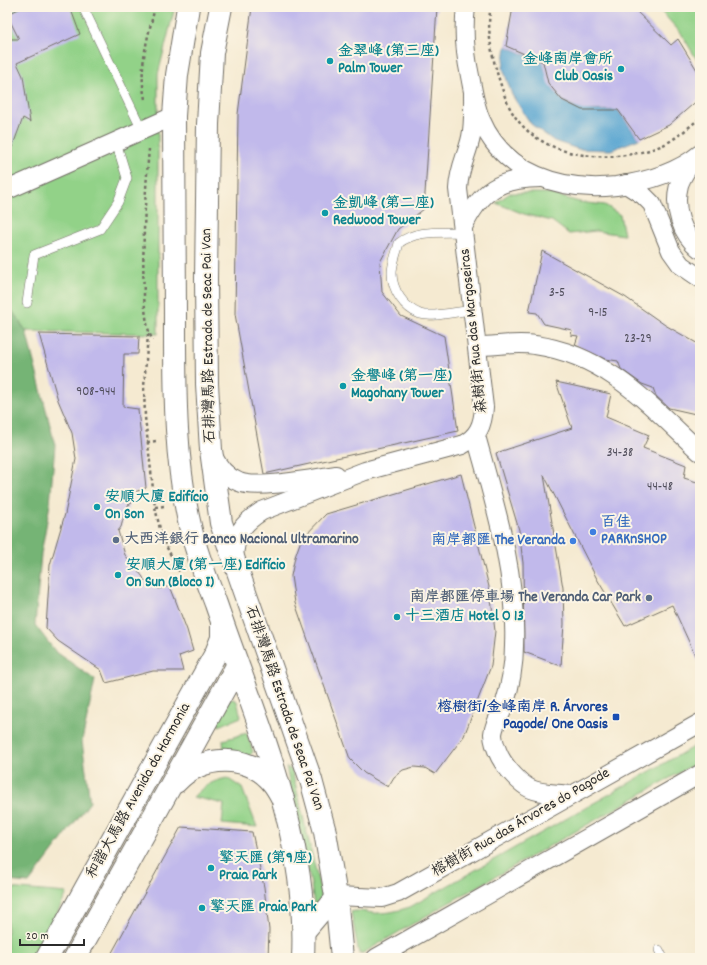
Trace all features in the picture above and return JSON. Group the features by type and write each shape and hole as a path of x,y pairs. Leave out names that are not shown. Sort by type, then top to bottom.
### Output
{"main road":[{"name":"石排灣馬路 Estrada de Seac Pai Van","path":"188,7 177,75 174,116 175,367 179,448 191,531 237,666 268,750 283,799 299,878 304,934 303,958"},
{"name":"石排灣馬路 Estrada de Seac Pai Van","path":"221,7 212,53 208,124 206,279 207,384 210,450 221,523 311,780 325,832 336,896 342,958"},
{"name":"和諧大馬路 Avenida da Harmonia","path":"75,958 248,646 253,631 253,615"},
{"name":"和諧大馬路 Avenida da Harmonia","path":"47,958 216,653 222,638 222,622"},
{"path":"198,684 211,673 225,667 237,666 257,670 270,678 280,691"},
{"path":"169,789 182,774 199,765 219,760 239,762 257,770 272,783 283,799"}],"street":[{"path":"466,7 465,47 473,94 481,121 502,152 519,166 542,178 565,186 587,188 626,184 655,177 696,157"},
{"name":"森樹街 Rua das Margoseiras","path":"234,559 235,544 240,530 249,519 262,511 365,471 456,447 469,442 476,436 484,416 478,346 472,310 458,182 460,167 471,138 474,121 473,94"},
{"path":"7,190 174,116"},
{"path":"696,157 683,176 679,186 678,204 684,231 691,242 700,249"},
{"name":"森樹街 Rua das Margoseiras","path":"463,230 473,207 488,192 508,182 525,178 542,178"},
{"path":"626,184 643,195 652,204 665,240 671,251 682,265 700,278"},
{"path":"478,346 534,344 564,350 594,363 621,379 700,452"},
{"path":"476,436 502,531 508,558 512,598 514,646 510,680 504,706 494,727 493,736 500,757 517,778 531,789 570,795"},
{"name":"森樹街 Rua das Margoseiras","path":"210,450 216,464 226,475 240,483 247,484 260,484 365,471"},
{"name":"榕樹街 Rua das Árvores do Pagode","path":"336,896 382,898 398,893 700,723"},
{"path":"376,958 700,774"},
{"path":"304,934 336,896"}],"lane":[{"path":"83,7 147,128"},
{"path":"27,303 34,254 100,229 118,202 127,178 116,142"},
{"path":"463,230 408,236 399,243 392,273 397,291 404,305 421,314 438,314 472,310"}],"path":[{"path":"155,7 144,52 142,83 147,128 143,226 148,334 144,387 147,442 155,507 162,538 183,579"},
{"path":"491,7 490,51 508,103 514,115 532,135 556,148 597,157 631,154 663,144 700,119"},
{"path":"148,334 175,367"},
{"path":"147,442 159,440"}],"green space":[{"path":"7,7 175,7 158,74 158,334 26,331 7,304"},
{"path":"657,7 700,7 700,65 681,33"},
{"path":"510,193 549,193 579,202 605,205 620,215 624,235 596,231 569,234 552,221 524,214 496,203"},
{"path":"7,303 26,331 55,445 50,504 41,554 35,625 55,651 95,680 82,741 90,802 29,883 7,881"},
{"path":"233,699 237,701 241,717 219,726 216,718 228,700"},
{"path":"247,733 253,752 248,757 224,753 223,740"},
{"path":"700,743 700,761 359,954 351,912 358,911 383,913 410,907"},
{"path":"286,767 292,770 323,901 317,908 314,905 311,884"},
{"path":"227,778 242,788 257,827 222,824 224,804 193,797 208,784"},
{"path":"7,888 67,893 35,958 7,958"}],"water":[{"path":"506,46 543,62 554,89 560,98 568,104 589,110 618,110 639,139 611,150 578,149 554,141 531,124 512,95 503,68"}],"building":[{"path":"22,7 70,7 80,34 17,63 23,76 30,122 23,118 9,156 7,156 7,39 19,39 7,15"},
{"path":"252,7 437,7 424,209 398,229 380,262 382,292 401,316 444,336 458,431 264,474 235,314 238,114"},
{"name":"金峰南岸會所 Club Oasis","path":"513,7 632,7 671,45 678,39 700,75 700,98 669,125 639,139 618,110 582,110 562,100 548,83 543,62 506,46"},
{"path":"542,251 625,297 665,325 700,345 700,415 669,408 656,396 653,388 642,384 621,369 618,361 605,359 575,345 578,336 571,335 572,330 544,324 537,313 529,312"},
{"name":"安順大廈 Edifício On Son","path":"39,334 139,336 138,354 124,354 123,407 138,409 146,488 129,494 132,503 128,505 129,510 125,512 121,527 118,531 125,555 143,577 144,581 147,580 148,585 157,583 158,589 170,586 187,630 193,651 179,656 183,671 153,671 106,683 101,670 58,641 46,628 50,565 65,514 76,459 72,433 58,400"},
{"path":"556,382 611,394 606,417 649,435 643,448 686,465 684,478 700,483 700,666 672,605 625,626 597,579 544,475 563,588 564,624 561,666 524,652 523,563 519,530 496,453 572,428"},
{"name":"十三酒店 Hotel O 13","path":"461,474 490,591 495,631 491,666 464,736 435,774 425,768 414,767 403,770 394,777 388,787 364,773 350,759 295,603 291,576 295,557 301,540 326,514"},
{"name":"擎天匯 Praia Park","path":"181,827 252,832 264,887 269,930 268,958 109,958"}],"place":[{"name":"金翠峰 (第三座) Palm Tower","path":"330,61"},
{"name":"金峰南岸會所 Club Oasis","path":"621,69"},
{"name":"金凱峰 (第二座) Redwood Tower","path":"325,213"},
{"name":"金譽峰 (第一座) Magohany Tower","path":"343,386"},
{"name":"安順大廈 Edifício On Son","path":"97,507"},
{"name":"百佳 PARKnSHOP","path":"593,532"},
{"name":"大西洋銀行 Banco Nacional Ultramarino","path":"116,540"},
{"name":"南岸都匯 The Veranda","path":"573,541"},
{"name":"安順大廈 (第一座) Edifício On Sun (Bloco I)","path":"118,575"},
{"name":"南岸都匯停車場 The Veranda Car Park","path":"649,598"},
{"name":"十三酒店 Hotel O 13","path":"397,617"},
{"name":"榕樹街/金峰南岸 R. Árvores Pagode/ One Oasis","path":"616,717"},
{"name":"擎天匯 (第9座) Praia Park","path":"211,868"},
{"name":"擎天匯 Praia Park","path":"202,908"}]}
